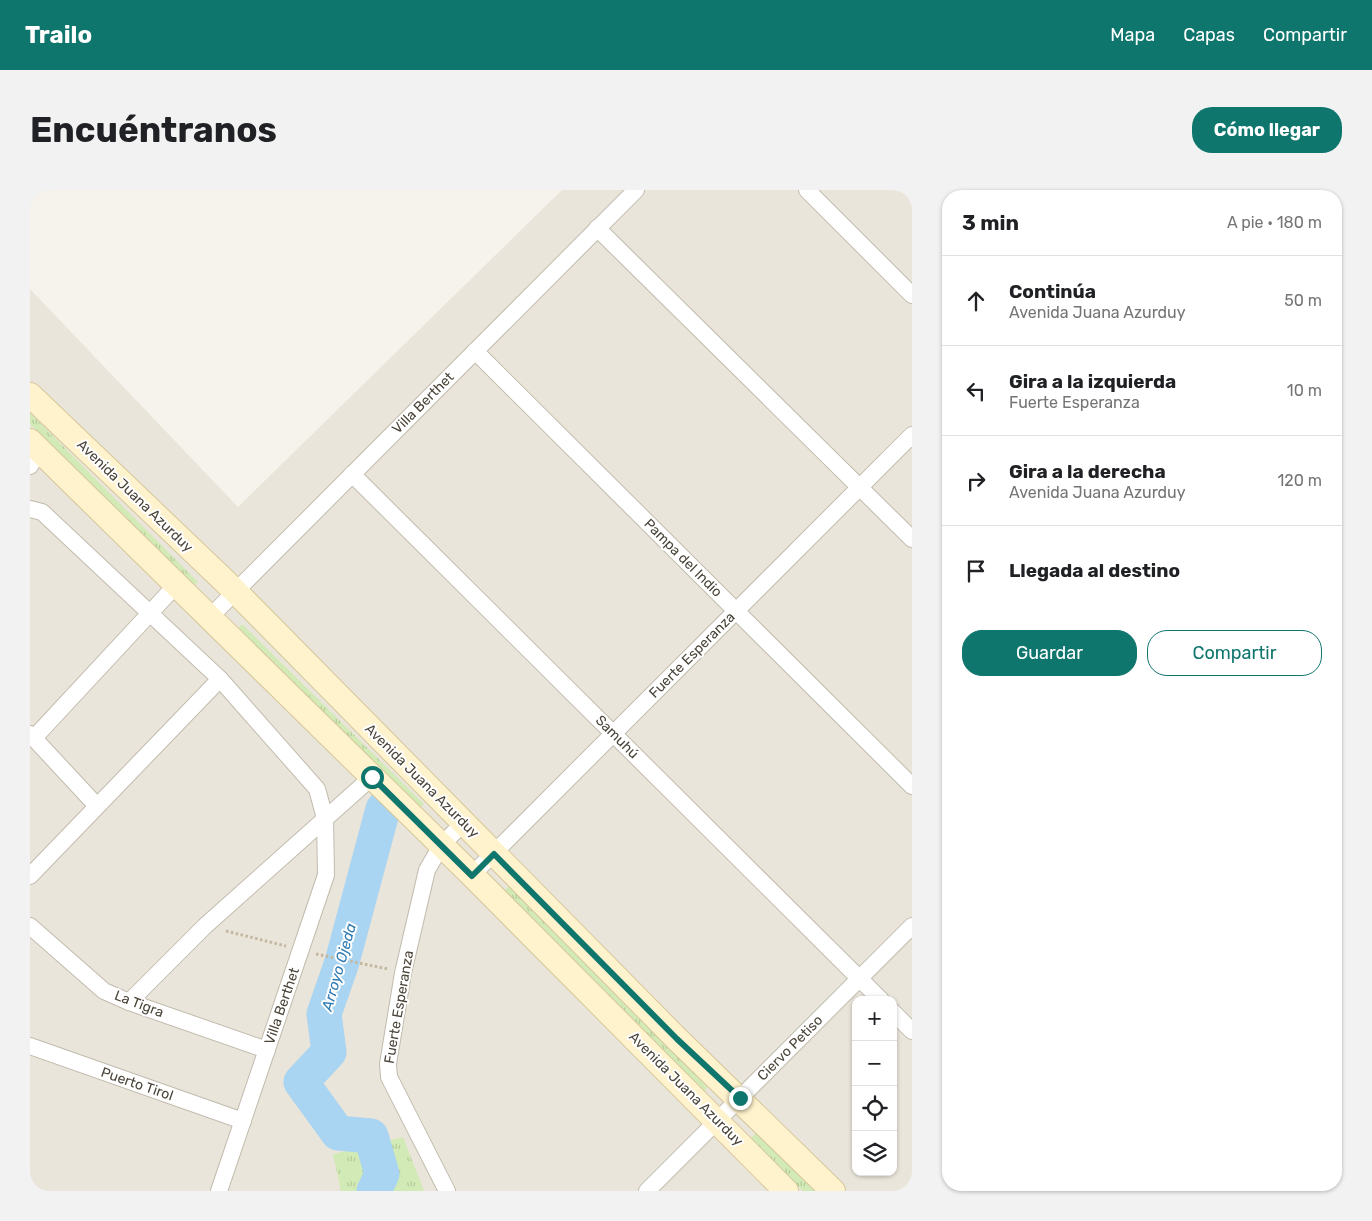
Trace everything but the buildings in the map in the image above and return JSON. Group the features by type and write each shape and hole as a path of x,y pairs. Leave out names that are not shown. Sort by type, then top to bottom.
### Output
{"main road":[{"name":"Avenida Juana Azurduy","path":"30,395 235,591 677,1039 740,1098 833,1191"},
{"name":"Avenida Juana Azurduy","path":"33,452 177,584 442,846 786,1191"}],"street":[{"name":"Villa Berthet","path":"210,617 636,190"},
{"path":"807,190 912,295"},
{"path":"597,228 912,539"},
{"name":"Pampa del Indio","path":"475,351 912,786"},
{"name":"Fuerte Esperanza","path":"472,876 912,435"},
{"name":"Samuhú","path":"352,474 877,996"},
{"name":"Villa Berthet","path":"30,510 42,512 150,611 220,679 317,789 325,818 326,874 268,1050 218,1191"},
{"path":"96,805 32,736 177,584"},
{"path":"30,876 96,805 220,679"},
{"path":"129,1002 205,926 372,777"},
{"name":"Fuerte Esperanza","path":"448,1191 389,1078 388,1064 403,973 427,870 442,846 463,823"},
{"name":"La Tigra","path":"30,926 104,990 129,1002 268,1050"},
{"name":"Ciervo Petiso","path":"647,1191 912,926"},
{"path":"897,1016 912,1031"},
{"name":"Puerto Tirol","path":"30,1046 243,1121"}],"path":[{"path":"205,926 324,956 403,973"}],"shaded area":[{"path":"562,190 912,190 912,1191 30,1191 30,289 238,507"}],"green space":[{"path":"30,413 198,582 193,587 30,424"},
{"path":"242,624 424,804 418,810 237,630"},
{"path":"509,886 708,1087 702,1093 503,892"},
{"path":"757,1132 815,1191 803,1191 751,1138"},
{"path":"403,1137 424,1191 341,1191 333,1154"}],"waterway":[{"name":"Arroyo Ojeda","path":"374,1191 382,1174 371,1136 338,1133 301,1082 329,1052 324,1014 342,962 383,809"}],"route":[{"path":"372,777 472,876 494,854 677,1039 740,1098"}]}
